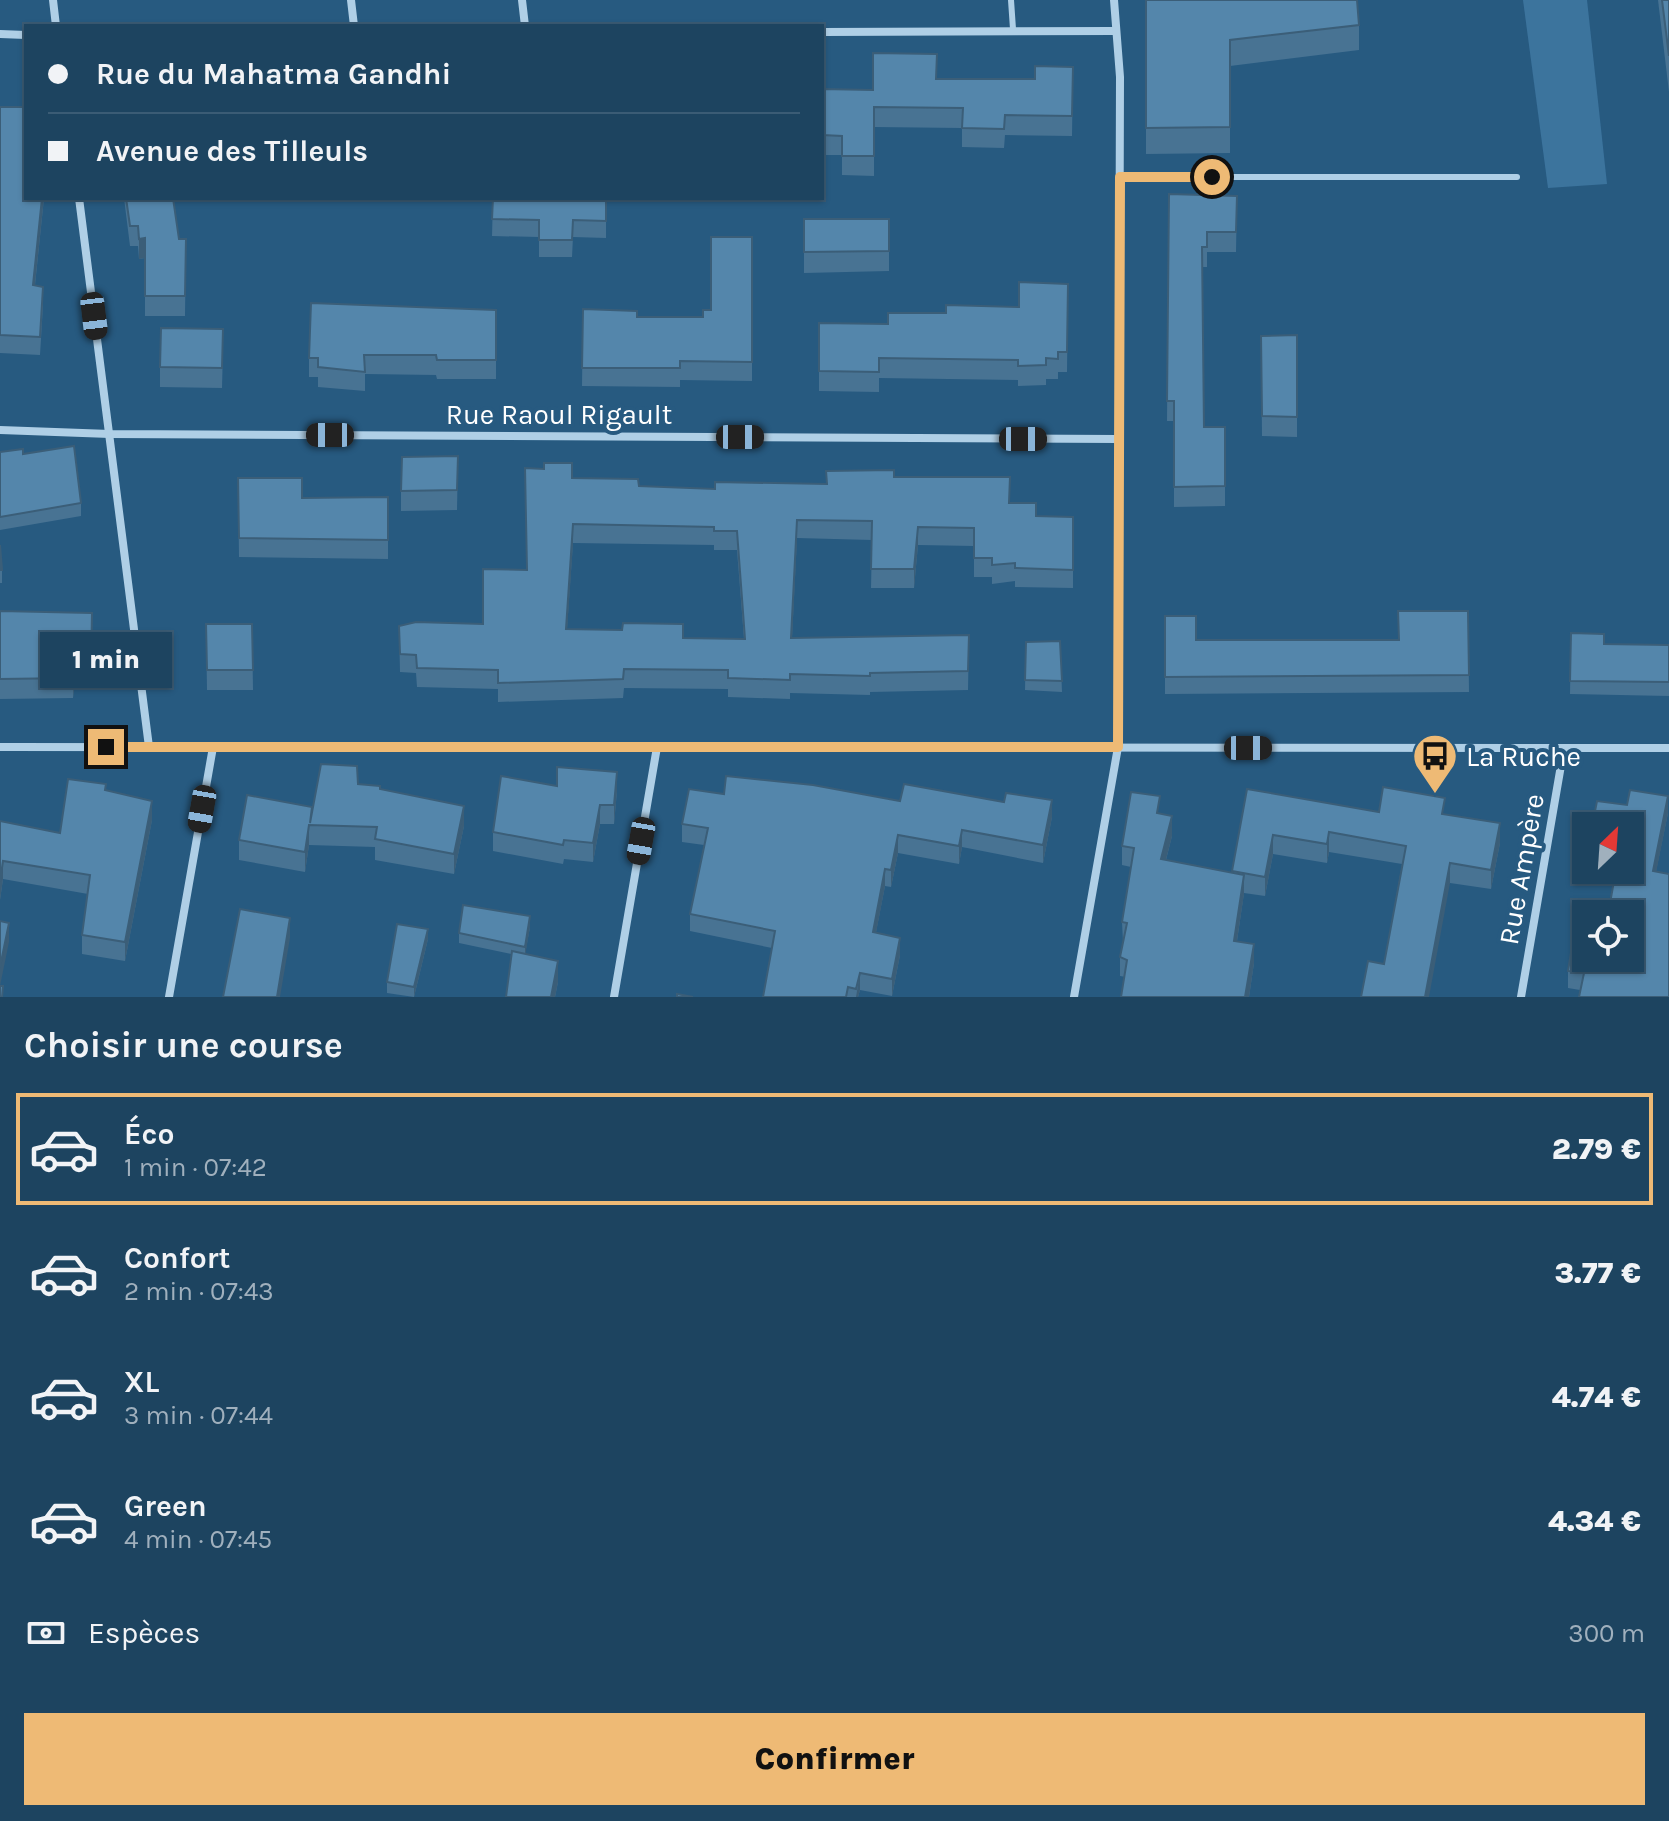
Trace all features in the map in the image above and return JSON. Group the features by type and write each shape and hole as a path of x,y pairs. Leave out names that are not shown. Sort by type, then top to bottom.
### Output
{"street":[{"path":"53,0 56,24"},
{"path":"351,0 354,24"},
{"path":"522,0 525,24"},
{"path":"1074,997 1118,747 1120,77 1114,31 1114,0"},
{"path":"824,32 1114,31"},
{"path":"0,34 24,35"},
{"path":"79,200 149,747"},
{"name":"Rue Raoul Rigault","path":"0,430 110,434 1118,439"},
{"path":"0,747 1669,748"},
{"path":"169,997 213,747"},
{"path":"614,997 657,747"},
{"name":"Rue Ampère","path":"1521,997 1564,748"}],"lane":[{"path":"1011,0 1013,29"},
{"path":"1120,177 1517,177"}],"shaded area":[{"path":"1523,0 1587,0 1607,184 1548,188"}],"building":[{"path":"1146,0 1357,0 1359,25 1230,40 1230,127 1146,128"},
{"path":"1662,0 1669,0 1669,56"},
{"path":"873,53 937,54 936,79 1035,79 1035,66 1073,67 1072,116 1005,115 1004,129 962,128 963,108 874,107 874,156 842,156 842,136 824,135 824,89 873,90"},
{"path":"0,107 24,107 24,200 42,200 33,285 43,287 40,337 0,335"},
{"path":"1169,194 1237,196 1236,232 1207,232 1207,247 1202,247 1204,427 1225,427 1225,486 1174,487 1174,401 1167,401"},
{"path":"126,200 173,200 179,239 186,239 185,296 145,296 145,238 139,239 138,226 130,226"},
{"path":"493,200 606,200 606,221 573,220 572,240 539,240 539,220 492,219"},
{"path":"804,219 889,219 889,251 804,252"},
{"path":"711,237 752,237 752,362 680,361 680,368 582,368 583,309 637,311 637,317 703,317 703,310 711,310"},
{"path":"1019,282 1068,284 1067,352 1058,352 1058,359 1046,358 1046,365 1018,366 1018,360 879,358 879,372 819,371 819,323 888,324 888,313 946,313 946,305 1019,307"},
{"path":"311,303 496,310 496,360 437,360 436,355 364,355 365,372 318,367 318,358 309,358"},
{"path":"161,328 223,329 222,368 160,367"},
{"path":"1297,335 1297,417 1262,416 1261,336"},
{"path":"74,446 81,503 0,517 0,452 23,449 23,454"},
{"path":"458,456 457,490 401,491 402,457"},
{"path":"544,463 572,463 572,478 638,479 639,486 715,489 715,482 827,484 826,471 894,470 894,477 1010,477 1009,503 1036,503 1036,516 1073,517 1073,570 1015,568 1015,563 992,565 992,558 974,558 974,528 918,527 914,569 871,569 872,521 797,520 791,638 969,635 968,671 870,673 870,676 790,674 790,680 728,678 728,670 624,669 623,679 498,683 498,670 417,668 416,655 400,654 399,626 416,622 483,624 483,569 527,570 525,468 544,469","holes":["573,524 714,527 714,531 737,531 745,639 683,638 683,624 623,623 622,630 566,629"]},
{"path":"238,478 302,478 302,498 388,497 388,540 239,538"},
{"path":"0,611 92,613 91,668 74,668 73,678 0,679"},
{"path":"1398,611 1468,611 1469,675 1165,677 1165,616 1196,616 1196,640 1399,640"},
{"path":"206,624 252,624 253,670 207,670"},
{"path":"1571,633 1604,634 1604,644 1669,645 1669,682 1570,681"},
{"path":"1060,641 1062,681 1025,680 1026,642"},
{"path":"321,764 357,766 358,784 380,786 380,789 464,806 454,854 375,839 377,827 309,825 305,852 239,840 247,795 312,807 310,823"},
{"path":"557,767 617,772 614,805 600,805 593,843 564,840 563,845 493,832 501,776 557,786"},
{"path":"726,776 813,785 900,801 904,784 1004,802 1006,793 1052,800 1043,845 962,830 959,846 898,835 891,870 885,869 873,932 900,938 892,979 860,973 856,989 848,987 846,997 763,997 775,931 690,914 708,828 682,824 689,789 724,794"},
{"path":"68,779 106,784 105,790 152,801 125,942 82,935 90,875 3,861 0,881 0,821 60,833"},
{"path":"1383,787 1445,798 1442,814 1500,823 1491,870 1450,863 1425,997 1361,997 1368,961 1384,964 1406,846 1329,832 1327,844 1273,835 1265,877 1232,871 1247,789 1379,812"},
{"path":"1630,790 1668,796 1653,871 1669,874 1669,997 1579,997 1584,973 1576,972 1644,972 1644,900 1611,900 1613,884 1644,884 1644,812 1595,812 1597,801 1627,805"},
{"path":"1131,792 1160,796 1157,813 1172,816 1161,859 1244,875 1234,941 1254,944 1245,997 1121,997 1127,960 1120,957 1127,923 1122,922 1134,848 1122,846"},
{"path":"463,905 530,916 525,947 459,933"},
{"path":"240,909 290,918 277,997 223,997"},
{"path":"0,921 9,923 0,967"},
{"path":"397,924 428,929 414,987 387,982"},
{"path":"1572,946 1572,972 1568,971"},
{"path":"512,951 558,961 551,997 506,997"}],"place":[{"name":"La Ruche","path":"1435,795"}],"route":[{"path":"106,747 1118,747 1120,177 1212,177"}]}
